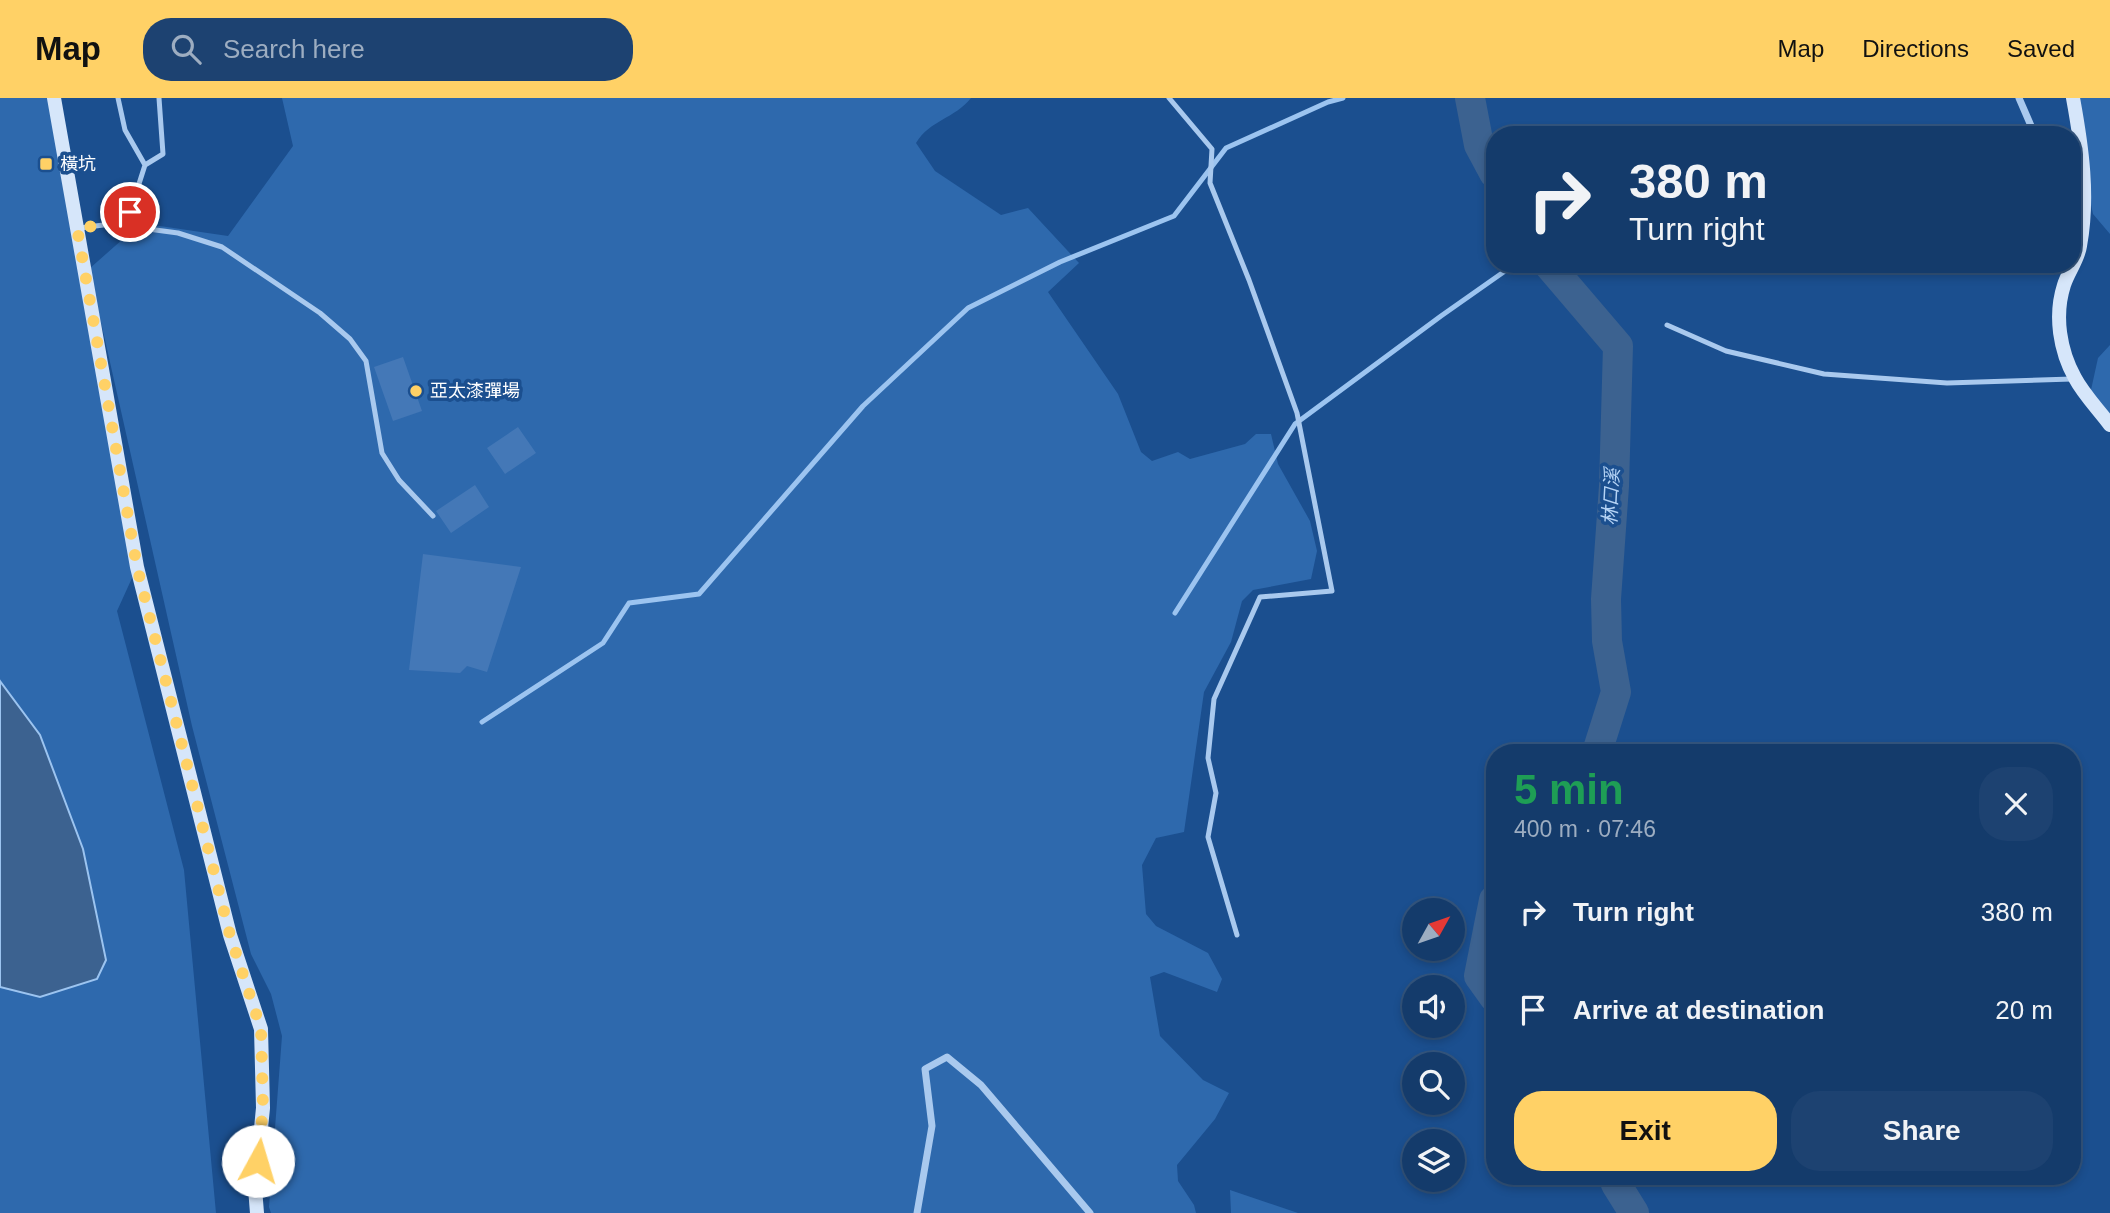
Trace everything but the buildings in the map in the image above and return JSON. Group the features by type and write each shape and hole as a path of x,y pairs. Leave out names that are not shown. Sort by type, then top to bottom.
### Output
{"street":[{"path":"54,98 137,567 230,935 261,1029 263,1108 255,1188 257,1213"},
{"path":"2019,98 2031,126"},
{"path":"2073,98 2078,126"},
{"path":"2081,147 2085,172 2081,239"},
{"path":"2081,204 2084,208"},
{"path":"2069,273 2058,316 2065,355 2075,379 2110,425"},
{"path":"917,1213 932,1126 925,1069 947,1057 981,1085 1090,1213"}],"lane":[{"path":"118,98 125,130 145,165"},
{"path":"111,224 130,212 145,165 163,154 159,98"},
{"path":"1169,98 1212,149 1210,183 1249,280 1297,413 1332,592 1260,597 1214,699 1208,758 1216,793 1208,837 1237,935"},
{"path":"77,228 111,224 178,233 222,247 320,313 350,339 366,361 383,453 399,480 433,516"},
{"path":"1667,325 1726,351 1824,374 1947,383 2075,379"}],"shaded area":[{"path":"0,98 54,98 137,567 117,611 184,870 216,1213 0,1213"},
{"path":"282,98 971,98 957,111 928,129 916,143 935,171 1001,215 1028,208 1079,263 1048,292 1118,394 1141,452 1152,461 1178,452 1190,459 1245,444 1256,434 1271,434 1278,464 1310,521 1317,551 1311,579 1253,590 1242,601 1231,642 1204,692 1184,832 1156,838 1142,865 1146,914 1156,926 1208,953 1222,979 1217,992 1164,972 1150,977 1160,1036 1203,1080 1229,1093 1215,1119 1177,1165 1178,1181 1194,1205 1196,1213 271,1213 269,1207 282,1036 271,994 251,954 192,726 89,269 132,231 153,225 228,236 293,146"},
{"path":"2078,98 2110,98 2110,234 2093,214 2087,186"},
{"path":"2110,345 2110,426 2089,399 2098,358"},
{"path":"0,681 40,735 83,849 106,960 97,979 40,997 0,987"},
{"path":"1230,1190 1298,1213 1231,1213"}],"waterway":[{"path":"482,722 603,643 629,603 699,594 863,406 968,308 1060,262 1174,216 1226,148 1328,102 1343,98"},
{"name":"林口溪","path":"1470,98 1479,145 1486,158"},
{"path":"1175,613 1295,424 1502,273"},
{"name":"林口溪","path":"1556,273 1618,346 1614,486 1606,599 1607,641 1616,692 1600,744"},
{"name":"林口溪","path":"1486,941 1479,976 1486,986"},
{"name":"林口溪","path":"1617,1185 1634,1213"}],"place":[{"name":"橫坑","path":"46,164"},
{"name":"亞太漆彈場","path":"416,391"}],"route":[{"path":"130,212 111,224 77,228 137,567 230,935 261,1029 263,1108 258,1161"}]}
